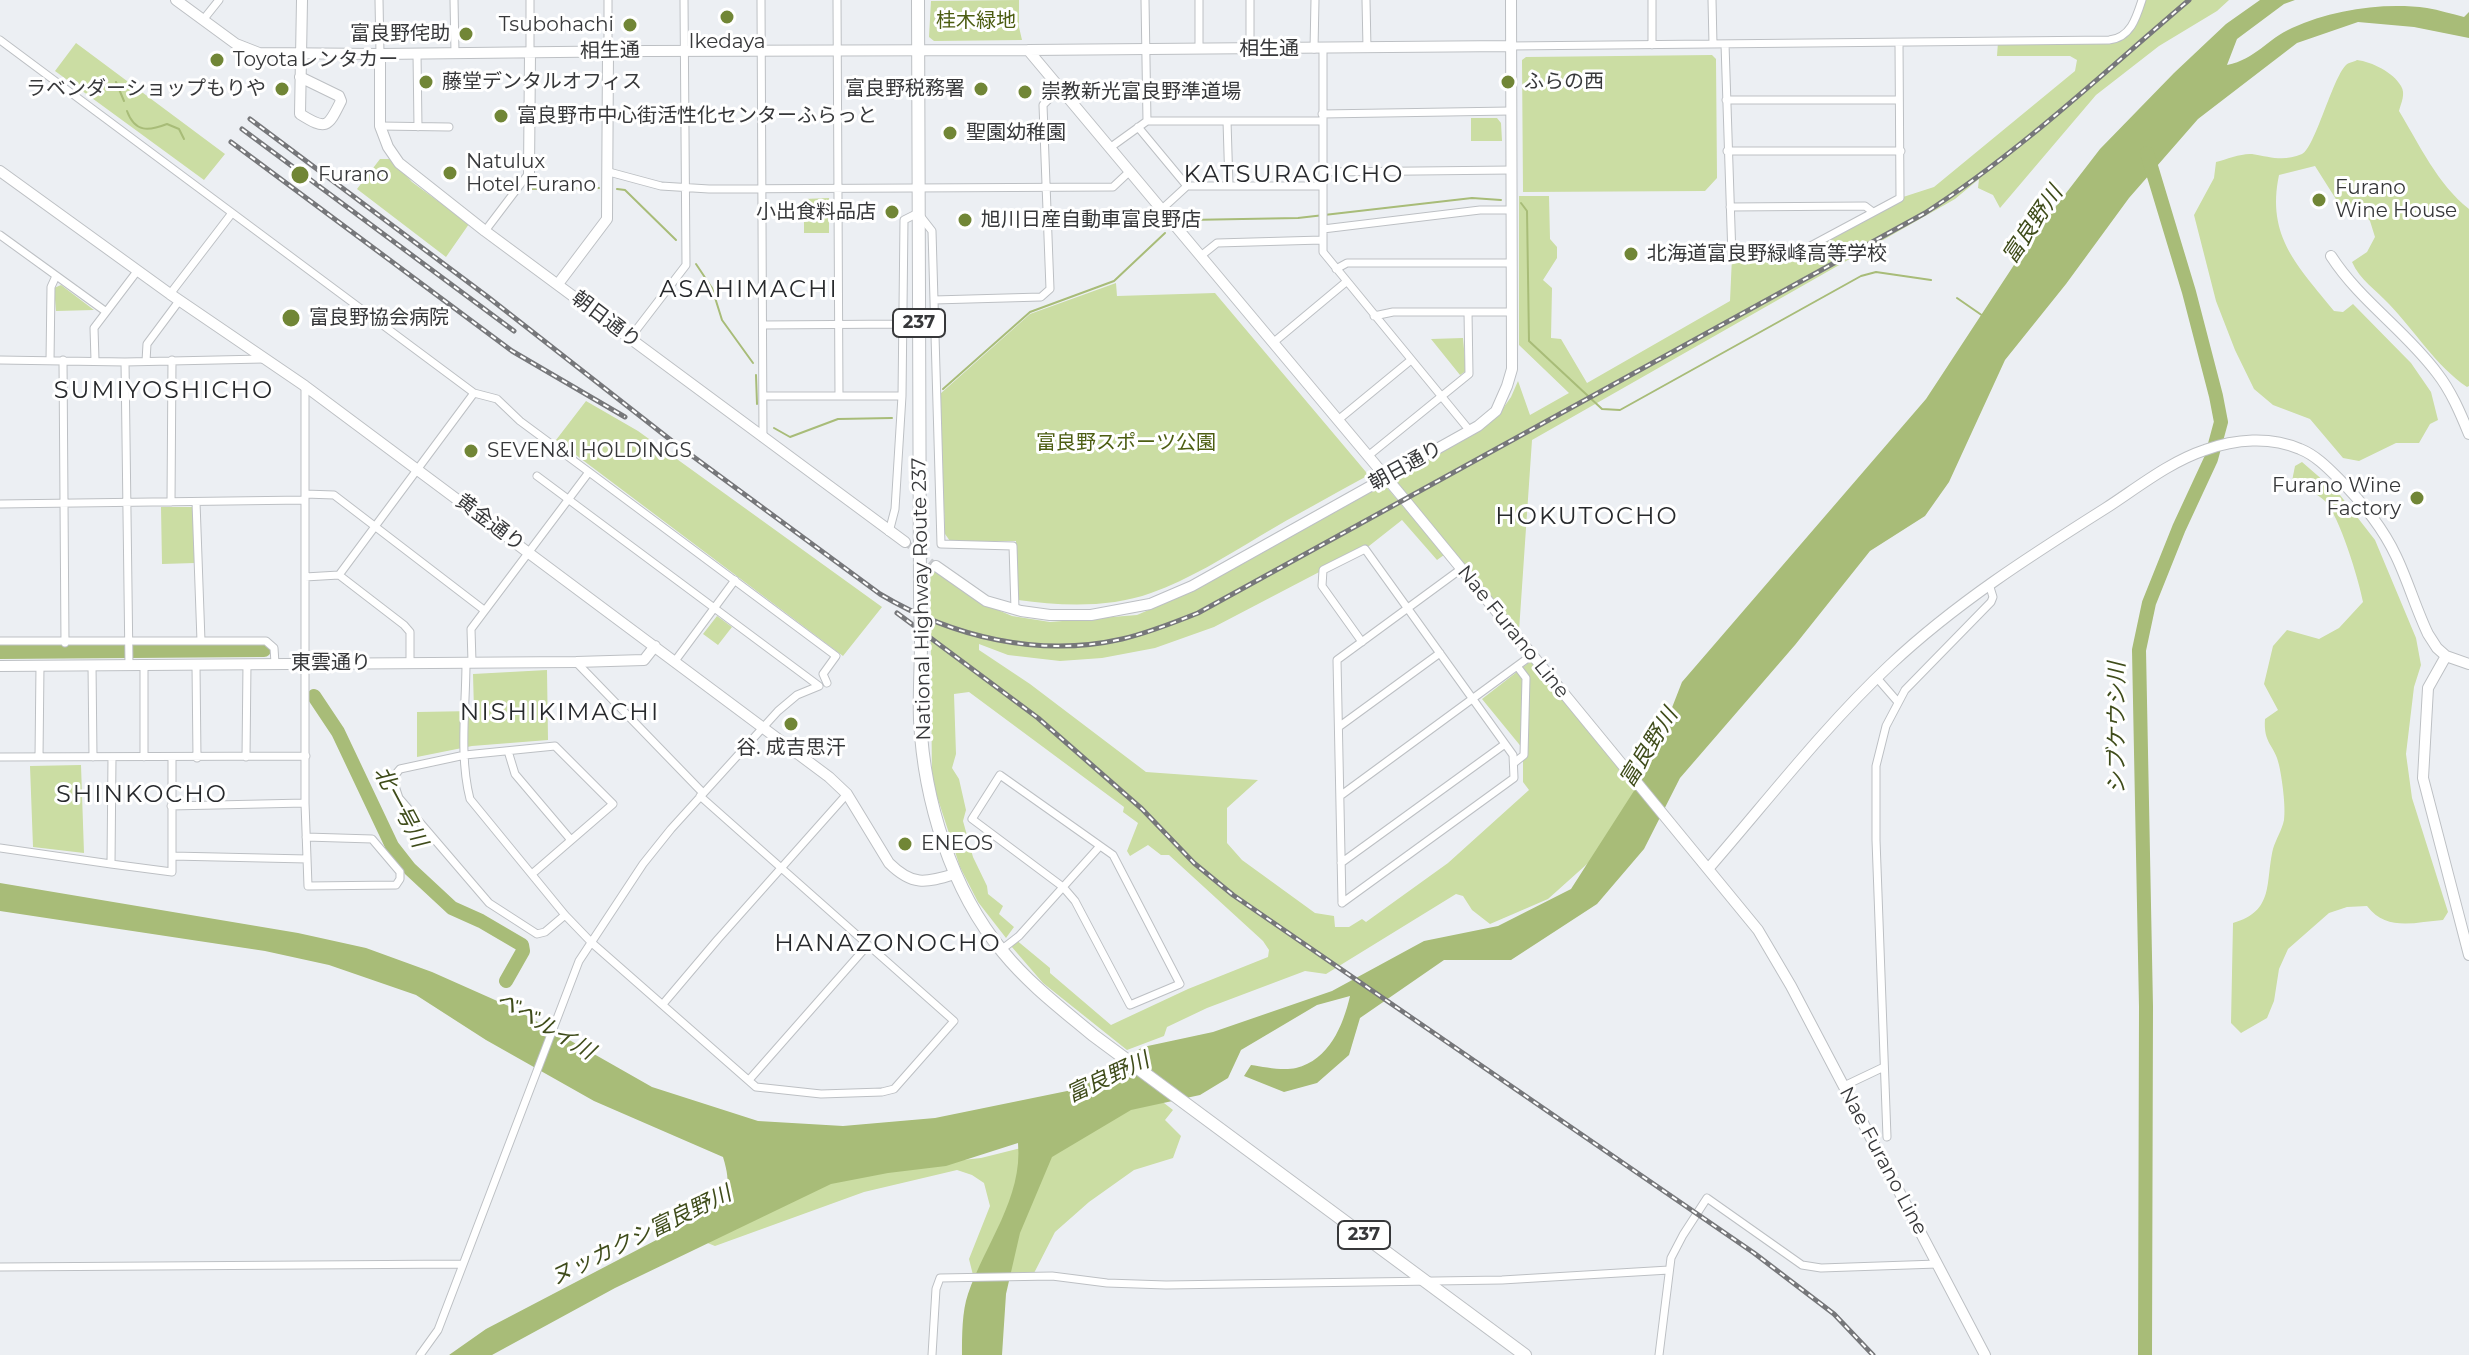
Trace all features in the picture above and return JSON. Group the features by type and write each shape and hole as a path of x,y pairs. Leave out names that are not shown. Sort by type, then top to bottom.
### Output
{"highway":[{"name":"National Highway Route 237","path":"918,0 920,720 927,782 955,874 975,912 1001,950 1041,991 1111,1048 1525,1355"}],"street":[{"name":"相生通","path":"176,0 249,50 259,53 919,51"},
{"path":"203,20 219,0"},
{"path":"300,77 339,96 341,101 331,122 318,125 300,114 300,77 302,53 302,0"},
{"path":"379,0 380,54"},
{"path":"454,0 455,53"},
{"path":"485,231 529,173 530,0"},
{"path":"558,284 607,219 608,0"},
{"path":"630,338 686,265 684,0"},
{"path":"761,0 763,438"},
{"path":"837,0 839,395"},
{"path":"1145,0 1147,121"},
{"path":"1199,0 1199,49"},
{"path":"1250,0 1250,49"},
{"path":"1315,0 1322,118 1323,252 1470,431"},
{"path":"1366,0 1367,48"},
{"name":"朝日通り","path":"936,566 986,601 1015,609 1050,615 1091,615 1150,604 1192,586 1386,478 1470,431 1496,411 1512,369 1511,0"},
{"path":"1652,0 1652,45"},
{"path":"1712,0 1713,44"},
{"path":"1510,46 2118,39 2131,27 2142,0"},
{"path":"0,40 474,393 497,399 520,421 836,656 823,674 827,683"},
{"path":"1725,44 1732,257 1788,258 1900,198 1899,43"},
{"name":"相生通","path":"1028,50 1510,46"},
{"path":"919,51 1028,50"},
{"name":"Nae Furano Line","path":"1028,50 1274,342 1693,850 1767,945 1985,1355"},
{"name":"朝日通り","path":"380,54 380,126 388,147 399,163 485,231 905,542"},
{"path":"417,54 418,127"},
{"path":"934,300 1041,297 1050,289 1043,105 1061,87"},
{"path":"1726,100 1899,100"},
{"path":"1111,147 1147,121 1510,111"},
{"path":"1227,121 1229,186"},
{"path":"380,126 449,127"},
{"path":"1138,127 1187,186"},
{"path":"1727,151 1901,151"},
{"path":"1323,172 1512,170"},
{"name":"黄金通り","path":"0,171 175,298 305,386 829,777 847,794 889,863 907,879 923,882 955,874"},
{"path":"609,172 661,186 686,188 838,188 1113,187 1130,171"},
{"path":"1162,209 1187,186 1323,186"},
{"path":"1730,207 1865,206 1873,212"},
{"path":"1323,229 1480,210 1511,210"},
{"path":"146,361 147,344 232,213"},
{"path":"889,532 895,509 902,396 904,220 918,213 932,231 941,544 1013,546 1015,609"},
{"path":"0,235 105,311"},
{"path":"1202,255 1217,243 1322,240"},
{"path":"2331,256 2355,289 2419,351 2437,373 2469,434"},
{"path":"1336,269 1347,263 1511,263"},
{"path":"95,360 94,328 138,270"},
{"path":"50,361 51,287 56,276"},
{"path":"1274,342 1346,282"},
{"path":"1374,316 1393,312 1511,312"},
{"path":"1368,456 1469,374 1468,312"},
{"path":"763,325 904,324"},
{"path":"0,360 125,362 265,359"},
{"path":"63,360 65,643"},
{"path":"171,502 172,360"},
{"path":"1338,420 1411,360"},
{"path":"125,362 128,652"},
{"path":"305,386 305,803 306,837 308,886 396,885 400,879 400,872 372,839 306,837"},
{"path":"339,575 474,393"},
{"path":"763,396 902,396"},
{"path":"1708,869 1846,709 1924,635 1989,584 2188,457 2218,445 2266,440 2314,456 2346,486 2383,532 2437,648 2446,656 2469,664"},
{"path":"576,662 702,794 780,869 954,1021 894,1089 821,1094 756,1087 592,943 565,915 470,799 465,755 471,629 589,472"},
{"path":"420,1355 438,1330 579,961 643,864 702,794 789,701 819,686 537,476"},
{"path":"0,504 196,502 334,495 484,610"},
{"path":"196,502 201,641"},
{"path":"1362,642 1322,586 1323,570 1365,549 1408,608 1513,755 1514,778 1342,903 1337,660 1362,642 1408,608 1461,569"},
{"path":"305,577 339,575 404,625 410,632 410,663"},
{"path":"675,661 735,580"},
{"path":"1887,1137 1875,782 1879,752 1897,701 1991,602 1993,597 1989,584"},
{"path":"0,641 65,643 128,652 201,641 266,641 274,648 275,663"},
{"name":"東雲通り","path":"0,666 92,665 128,652 144,665 196,666 644,660 655,646"},
{"path":"1340,726 1440,653"},
{"path":"1340,796 1532,655"},
{"path":"2446,656 2428,688 2423,778 2469,955"},
{"path":"246,757 247,664"},
{"path":"92,665 93,757"},
{"path":"144,665 144,757"},
{"path":"39,757 40,666"},
{"path":"196,666 197,758"},
{"path":"1514,763 1524,755 1526,678 1517,666"},
{"path":"1877,678 1897,701"},
{"path":"1341,863 1505,744"},
{"path":"532,874 613,804 555,746 465,755 400,769 395,775 399,798 489,903 537,934 545,932 565,915"},
{"path":"508,751 515,774 571,840"},
{"path":"0,757 306,756"},
{"path":"111,864 112,757"},
{"path":"0,848 172,872 172,757"},
{"path":"1000,775 1100,846 1113,855 1180,984 1130,1005 1075,901 1063,887 972,819 1000,775"},
{"path":"663,1004 847,794"},
{"path":"171,806 305,803"},
{"path":"1001,950 1019,936 1100,846"},
{"path":"172,856 307,859"},
{"path":"749,1080 867,946"},
{"path":"1844,1086 1884,1067"},
{"path":"1659,1355 1669,1270 1675,1247 1707,1198 1802,1265 1821,1268 1937,1264"},
{"path":"0,1267 462,1264"},
{"path":"932,1355 936,1289 940,1278 947,1277 1047,1276 1107,1283 1166,1285 1502,1280 1669,1270"}],"green space":[{"name":"桂木緑地","path":"1019,0 1022,40 934,41 929,37 931,1"},
{"path":"2142,0 2229,0 2217,11 2159,46 2096,95 2000,208 1993,195 1978,188 1979,179 1955,199 1532,440 1519,631 1393,477 1499,414 1518,381 1530,415 1569,393 1519,345 1519,196 1549,196 1550,239 1557,247 1557,258 1543,280 1552,288 1551,338 1561,339 1587,383 1730,301 1732,257 1788,258 1900,198 1934,187 2075,71 2077,60 2070,56 1997,56 1998,42 2108,40 2127,33"},
{"path":"76,43 225,154 204,180 55,71"},
{"path":"1712,55 1716,59 1717,178 1705,191 1523,192 1522,60 1526,57"},
{"path":"2357,60 2382,68 2401,86 2403,98 2399,111 2439,176 2469,209 2467,387 2436,359 2355,268 2352,262 2367,252 2375,237 2370,221 2359,208 2339,204 2315,166 2279,175 2277,216 2281,233 2297,265 2334,311 2343,312 2353,304 2411,363 2431,392 2438,420 2430,424 2419,443 2396,443 2359,461 2343,458 2310,419 2273,405 2254,389 2216,301 2194,215 2214,178 2216,162 2248,154 2283,158 2302,154 2312,140 2341,73 2347,64"},
{"path":"1471,118 1497,118 1501,123 1502,141 1471,141"},
{"path":"380,159 391,159 412,182 469,224 446,257 357,189"},
{"path":"829,198 829,233 804,233 804,199"},
{"name":"富良野スポーツ公園","path":"1116,283 1117,296 1215,293 1367,476 1207,567 1151,593 1119,601 1085,604 1018,600 1016,541 950,541 945,534 940,394 1030,314"},
{"path":"61,285 94,310 56,311 54,288"},
{"path":"1463,338 1466,371 1460,375 1431,339"},
{"path":"586,401 638,431 882,607 843,656 556,440"},
{"path":"2302,462 2340,495 2375,540 2416,638 2421,665 2414,687 2406,754 2412,798 2448,912 2443,920 2402,924 2383,919 2367,906 2347,907 2329,913 2288,949 2279,969 2274,1001 2267,1018 2241,1033 2231,1023 2233,923 2246,918 2262,903 2284,814 2279,765 2265,727 2265,719 2278,710 2264,684 2273,646 2287,630 2319,639 2339,628 2363,602 2348,548 2330,508 2321,498 2292,481 2295,466"},
{"path":"1383,483 1444,555 1437,560 1402,520 1369,546 1214,627 1155,648 1102,658 1060,661 1008,655 979,644 979,650 1030,684 1146,772 1258,780 1227,808 1227,843 1242,860 1315,913 1334,916 1335,927 1349,927 1362,919 1366,922 1448,863 1529,790 1523,782 1523,749 1482,699 1531,661 1640,794 1596,856 1548,899 1490,924 1472,910 1463,896 1456,894 1326,974 1305,971 1207,1008 1167,1027 1164,1036 1127,1050 1043,983 1011,946 1015,939 1111,1025 1188,989 1268,957 1269,950 1169,855 1161,855 1148,845 1130,856 1127,851 1138,823 1123,812 1124,807 969,692 954,694 956,754 952,768 959,779 966,810 963,821 988,894 1003,906 999,914 1014,927 1006,938 978,902 960,867 932,781 930,561 984,604 1012,616 1050,622 1137,615 1193,591"},
{"path":"161,507 194,507 195,563 162,564"},
{"path":"717,616 732,627 718,645 703,634"},
{"path":"547,670 548,740 472,746 417,757 417,712 474,711 473,674"},
{"path":"81,765 84,853 33,847 30,766"},
{"path":"1149,1102 1164,1103 1173,1110 1165,1120 1181,1136 1173,1158 1134,1170 1089,1202 1055,1232 1032,1277 975,1283 969,1259 990,1206 984,1183 957,1170 864,1192 715,1246 705,1242 807,1184 878,1169 981,1158 1021,1148"}],"water":[{"name":"富良野川","path":"2260,0 2295,0 2284,4 2237,39 2227,65 2246,58 2283,33 2307,22 2341,12 2375,7 2410,6 2464,17 2469,12 2469,38 2414,27 2358,22 2297,43 2198,119 2129,198 2005,360 1949,482 1925,516 1870,551 1795,645 1680,778 1644,849 1597,904 1511,960 1444,960 1360,1018 1349,1055 1317,1083 1284,1092 1244,1076 1251,1065 1291,1069 1317,1058 1339,1030 1350,996 1317,1005 1241,1050 1228,1078 1200,1095 1131,1110 1052,1157 1020,1233 1006,1294 1002,1355 962,1355 963,1324 975,1275 1015,1183 1018,1143 946,1166 831,1184 615,1288 492,1355 449,1355 486,1329 706,1214 726,1188 723,1157 594,1101 486,1040 416,995 329,965 265,951 0,911 0,883 298,933 366,948 432,972 513,1008 652,1087 758,1121 843,1126 935,1118 1072,1090 1143,1047 1213,1032 1332,991 1424,941 1498,926 1571,889 1648,769 1682,682 1926,399 2033,236 2100,149 2226,24"}],"waterway":[{"path":"116,82 124,101"},
{"path":"127,111 138,127 149,129 167,124 179,129 184,139"},
{"name":"シブケウシ川","path":"2145,1355 2146,1007 2139,650 2149,603 2211,459 2221,422 2189,292 2147,153"},
{"path":"529,189 599,188"},
{"path":"617,189 625,190 676,240"},
{"path":"1187,220 1298,218 1472,198 1501,200"},
{"path":"1521,203 1527,211 1529,341 1602,409 1620,410 1861,276 1876,272 1931,280"},
{"path":"943,389 1030,312 1114,281 1165,233"},
{"path":"696,264 712,288 722,320 753,363"},
{"path":"1957,298 1983,316"},
{"path":"756,375 757,404"},
{"path":"774,428 790,437 838,419 892,418"},
{"name":"北一号川","path":"0,652 264,650"},
{"name":"北一号川","path":"314,696 338,732 392,846 410,869 452,908 522,945 523,951 506,981"}],"tunnel":[{"path":"905,542 936,566"}],"railway":[{"path":"250,119 488,297 672,441 880,594 937,622 966,632 997,640 1059,646 1122,639 1198,613 1925,213 2028,138 2189,0"},
{"path":"242,129 514,331"},
{"path":"231,142 512,351 625,417"},
{"path":"897,613 1038,718 1142,809 1194,863 1233,895 1754,1253 1834,1314 1873,1355"}],"place":[{"name":"Ikedaya","path":"727,17"},
{"name":"Tsubohachi","path":"630,25"},
{"name":"富良野侘助","path":"466,34"},
{"name":"Toyotaレンタカー","path":"217,60"},
{"name":"藤堂デンタルオフィス","path":"426,82"},
{"name":"ふらの西","path":"1508,82"},
{"name":"ラベンダーショップもりや","path":"282,89"},
{"name":"富良野税務署","path":"981,89"},
{"name":"崇教新光富良野準道場","path":"1025,92"},
{"name":"富良野市中心街活性化センターふらっと","path":"501,116"},
{"name":"聖園幼稚園","path":"950,133"},
{"name":"Natulux Hotel Furano","path":"450,173"},
{"name":"Furano","path":"300,175"},
{"name":"Furano Wine House","path":"2319,200"},
{"name":"小出食料品店","path":"892,212"},
{"name":"旭川日産自動車富良野店","path":"965,220"},
{"name":"北海道富良野緑峰高等学校","path":"1631,254"},
{"name":"富良野協会病院","path":"291,318"},
{"name":"SEVEN&I HOLDINGS","path":"471,451"},
{"name":"Furano Wine Factory","path":"2417,498"},
{"name":"谷. 成吉思汗","path":"791,724"},
{"name":"ENEOS","path":"905,844"}],"district":[{"name":"KATSURAGICHO","path":"1294,175"},
{"name":"ASAHIMACHI","path":"749,290"},
{"name":"SUMIYOSHICHO","path":"164,391"},
{"name":"HOKUTOCHO","path":"1587,517"},
{"name":"NISHIKIMACHI","path":"560,713"},
{"name":"SHINKOCHO","path":"142,795"},
{"name":"HANAZONOCHO","path":"888,944"}],"water label":[{"name":"ベベルイ川","path":"545,1026"},
{"name":"ヌッカクシ富良野川","path":"641,1236"}]}
